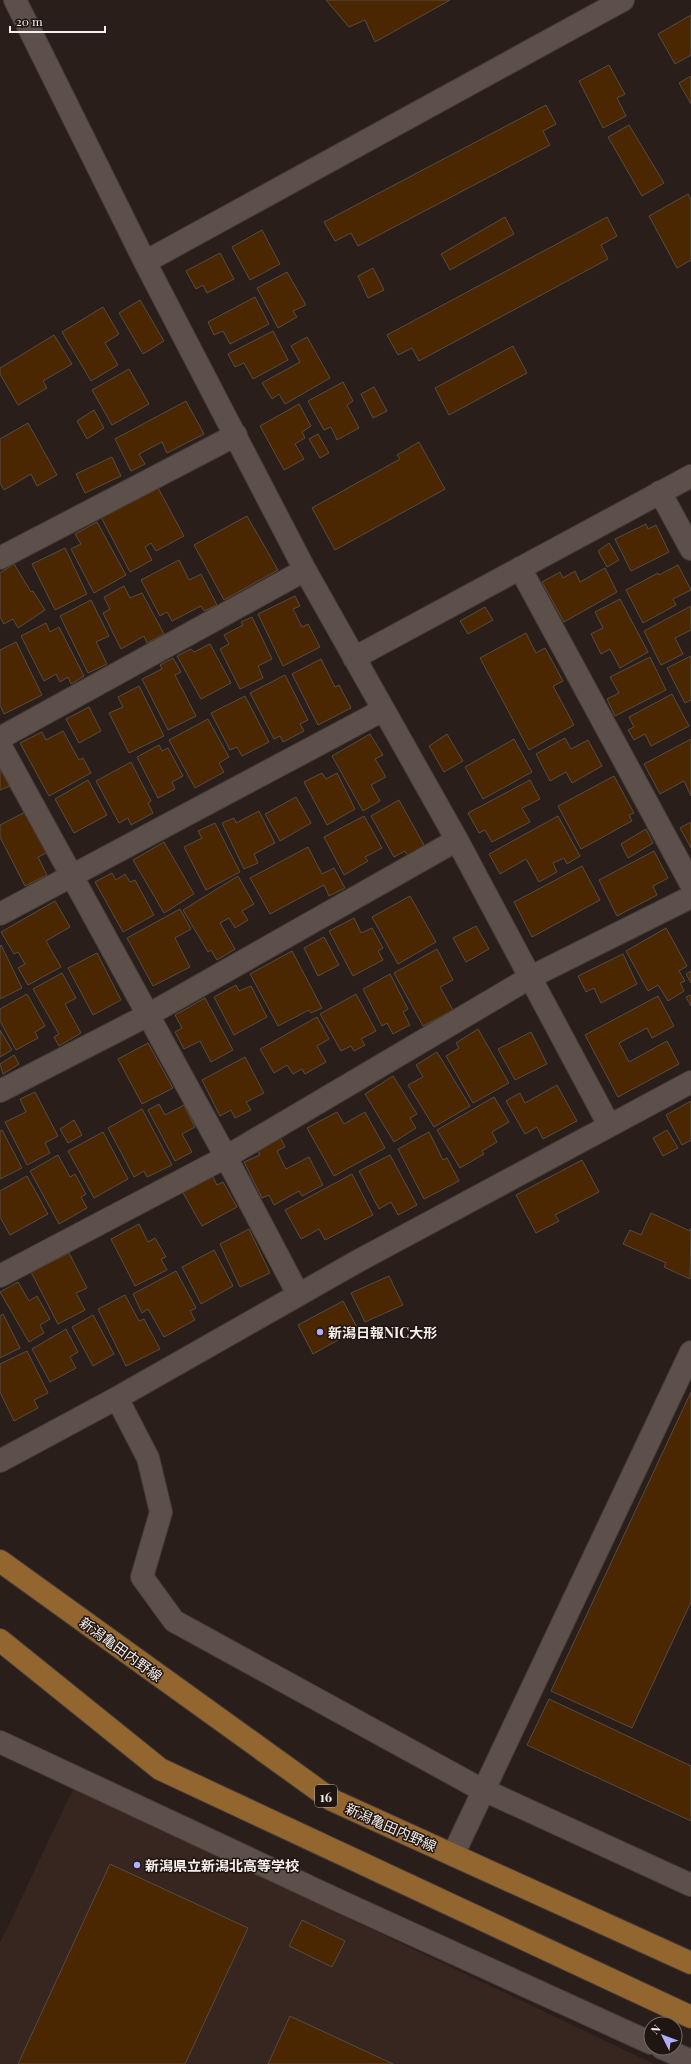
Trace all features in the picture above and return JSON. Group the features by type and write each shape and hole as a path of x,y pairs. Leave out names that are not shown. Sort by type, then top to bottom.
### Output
{"main road":[{"name":"新潟亀田内野線","path":"0,1561 332,1800 691,1963"},
{"path":"0,1640 160,1769 691,2017"}],"street":[{"path":"15,0 145,262 305,570 457,840 609,1125"},
{"path":"145,262 623,0"},
{"path":"0,558 236,435"},
{"path":"354,658 691,476"},
{"path":"660,492 691,549"},
{"path":"520,568 691,884"},
{"path":"0,738 305,570"},
{"path":"0,914 383,710"},
{"path":"0,744 226,1157 298,1294"},
{"path":"0,1091 148,1015 457,840"},
{"path":"0,1276 226,1157 531,977 691,897"},
{"path":"0,1461 117,1398 298,1294 691,1082"},
{"path":"453,1855 691,1352"},
{"path":"117,1398 148,1458 161,1512 142,1576 174,1621 484,1790 691,1885"},
{"path":"0,1742 336,1899 643,2039"},
{"path":"680,2056 691,2061"}],"shaded area":[{"name":"新潟県立新潟北高等学校","path":"74,1787 654,2064 0,2064 0,1943"}],"building":[{"path":"326,0 450,0 375,42 365,20 349,27"},
{"path":"691,15 691,55 675,64 658,34"},
{"path":"609,65 625,94 617,98 626,116 603,128 579,81"},
{"path":"691,76 691,104 679,83"},
{"path":"546,105 556,124 543,131 550,145 358,246 351,233 335,241 324,222"},
{"path":"629,125 664,183 642,196 608,137"},
{"path":"688,194 691,200 691,260 677,268 649,216"},
{"path":"505,217 514,234 450,270 441,254"},
{"path":"607,217 617,236 601,245 608,259 419,361 412,348 398,355 387,335"},
{"path":"262,230 280,264 250,280 232,247"},
{"path":"220,253 234,279 207,293 203,285 196,289 186,271"},
{"path":"373,268 384,290 368,298 358,276"},
{"path":"287,272 306,305 293,311 297,317 278,328 257,288"},
{"path":"255,297 269,324 230,344 223,331 214,335 208,322"},
{"path":"140,300 164,341 143,354 119,313"},
{"path":"103,307 119,334 105,343 118,365 91,381 62,332"},
{"path":"273,331 288,360 253,379 244,363 235,367 228,354"},
{"path":"54,335 72,364 43,381 47,388 18,405 0,374 0,368"},
{"path":"307,337 330,378 285,404 279,394 272,399 262,383 300,362 291,346"},
{"path":"513,346 527,373 449,415 435,388"},
{"path":"129,369 149,404 112,425 92,390"},
{"path":"343,382 353,401 347,405 359,428 337,440 331,427 324,430 308,401"},
{"path":"374,387 387,411 373,418 361,394"},
{"path":"186,401 204,434 167,453 162,442 139,454 145,464 131,471 115,439"},
{"path":"299,404 311,426 302,432 305,438 295,444 304,459 284,470 260,426"},
{"path":"94,410 104,428 87,439 77,421"},
{"path":"28,423 57,475 37,486 31,474 4,490 0,483 0,439"},
{"path":"318,434 329,453 320,458 309,439"},
{"path":"419,442 445,489 335,550 312,508 400,459 397,455"},
{"path":"112,457 121,476 85,493 76,474"},
{"path":"157,486 184,536 156,551 151,543 145,547 152,560 130,572 101,517"},
{"path":"247,516 278,570 224,600 194,545"},
{"path":"97,522 126,575 94,593 71,549 81,544 75,534"},
{"path":"646,524 648,529 656,525 669,552 631,571 615,539"},
{"path":"609,543 619,560 607,567 598,551"},
{"path":"65,548 87,594 55,610 32,564"},
{"path":"179,560 189,580 201,574 217,605 204,611 201,606 172,621 167,612 160,616 141,580"},
{"path":"14,564 31,592 33,591 45,610 18,628 13,619 4,624 0,617 0,573"},
{"path":"678,565 691,590 673,599 676,605 643,623 626,590 658,573 659,575"},
{"path":"605,568 617,592 564,622 542,582 560,572 563,578 575,571 580,582"},
{"path":"124,586 130,598 142,593 164,634 147,643 144,636 121,649 103,613 110,609 104,597"},
{"path":"295,596 300,606 293,609 302,627 308,624 320,647 283,666 258,614"},
{"path":"620,599 648,652 620,668 610,649 601,654 591,634 603,628 595,612"},
{"path":"91,600 109,636 96,642 107,664 88,673 60,616"},
{"path":"691,606 691,630 675,638 683,654 661,665 644,631"},
{"path":"485,607 493,620 468,634 460,621"},
{"path":"252,617 272,659 258,666 263,678 240,689 220,649 229,644 224,635 243,625 241,622"},
{"path":"46,623 50,632 59,627 84,676 71,684 68,677 60,682 56,674 44,681 21,636"},
{"path":"526,633 536,653 545,648 563,681 553,686 574,725 529,750 480,658"},
{"path":"16,642 42,695 4,714 0,705 0,650"},
{"path":"210,644 231,683 201,699 177,656 191,649 194,652"},
{"path":"691,656 691,700 685,703 667,668"},
{"path":"650,657 666,690 615,716 607,699 619,693 610,677"},
{"path":"173,658 181,672 175,675 196,716 168,730 142,679 162,669 160,665"},
{"path":"321,659 335,687 339,685 351,708 318,725 292,674"},
{"path":"285,675 308,720 300,724 304,731 283,742 280,736 274,739 250,693"},
{"path":"139,686 164,736 129,753 109,713 123,707 118,697"},
{"path":"672,694 689,726 651,746 645,734 634,740 628,730 634,727 629,717"},
{"path":"245,696 269,742 242,756 237,747 230,750 211,713"},
{"path":"89,707 101,731 79,743 66,719"},
{"path":"208,719 229,757 219,763 224,772 195,788 169,740"},
{"path":"63,731 79,760 83,758 91,773 49,796 20,743 42,732 46,740"},
{"path":"370,734 383,755 375,759 386,777 371,785 380,801 363,811 332,756"},
{"path":"447,734 463,761 444,772 429,746"},
{"path":"565,738 571,749 588,740 602,766 572,783 566,772 550,781 536,754"},
{"path":"514,739 532,772 483,799 465,767"},
{"path":"691,739 691,796 684,781 660,794 644,764"},
{"path":"159,745 162,751 168,748 183,776 172,782 175,789 158,798 137,757"},
{"path":"131,762 151,801 148,803 153,813 131,825 128,818 119,823 96,781"},
{"path":"0,766 10,786 0,790"},
{"path":"322,773 326,779 337,773 355,809 327,825 304,782"},
{"path":"614,776 634,813 629,815 632,821 581,849 558,806"},
{"path":"88,780 107,815 74,833 55,799"},
{"path":"530,780 540,799 522,808 530,822 492,842 485,830 479,833 468,813"},
{"path":"296,797 311,823 280,841 265,814"},
{"path":"399,800 425,847 408,856 405,851 394,857 371,816"},
{"path":"27,811 48,852 38,857 47,875 25,886 0,837 0,825"},
{"path":"259,811 275,843 254,854 258,863 244,869 222,823 234,818 236,823"},
{"path":"364,816 382,848 365,857 368,861 344,875 324,837"},
{"path":"558,816 580,856 567,864 564,858 553,863 557,872 539,882 526,859 500,874 489,854"},
{"path":"691,822 691,848 680,828"},
{"path":"215,823 240,872 206,890 184,847 202,838 198,831"},
{"path":"646,829 653,843 628,858 621,844"},
{"path":"164,842 194,894 164,913 133,860"},
{"path":"308,847 322,874 334,868 345,888 329,896 324,885 270,914 250,878"},
{"path":"654,851 668,878 653,886 657,895 617,916 599,880"},
{"path":"582,866 600,900 532,937 514,902"},
{"path":"112,873 116,880 125,874 130,882 135,880 154,915 123,932 95,882"},
{"path":"238,876 254,904 242,911 248,920 235,928 229,918 220,923 235,949 217,960 211,950 208,952 183,910"},
{"path":"410,896 436,942 398,964 372,917"},
{"path":"55,901 70,927 46,941 61,967 28,985 18,968 25,964 18,952 14,954 1,932"},
{"path":"180,909 191,929 175,938 190,967 153,986 127,938"},
{"path":"354,918 361,933 372,928 383,948 378,951 383,960 353,976 329,931"},
{"path":"476,926 489,949 466,962 453,938"},
{"path":"666,928 687,966 679,971 685,981 680,983 684,991 668,1001 658,985 648,991 626,951"},
{"path":"324,937 339,965 318,976 304,948"},
{"path":"1,945 22,988 0,999 0,946"},
{"path":"437,949 453,980 440,987 453,1010 423,1026 394,973"},
{"path":"292,951 322,1008 311,1013 309,1010 278,1026 250,974"},
{"path":"97,953 121,1000 93,1015 68,968"},
{"path":"623,954 637,984 601,1003 594,988 586,992 578,976"},
{"path":"691,971 691,983 686,974"},
{"path":"62,973 76,998 65,1004 81,1033 59,1046 54,1037 59,1034 33,989"},
{"path":"390,974 408,1009 403,1012 410,1025 393,1034 387,1023 382,1026 363,989"},
{"path":"236,985 239,991 251,986 267,1017 234,1035 214,997"},
{"path":"27,994 45,1026 35,1032 38,1038 16,1050 0,1021 0,1009"},
{"path":"356,994 376,1031 361,1039 365,1045 354,1051 351,1046 341,1051 320,1014"},
{"path":"691,995 691,1006 686,997"},
{"path":"658,996 674,1026 652,1038 647,1028 619,1043 629,1062 667,1041 679,1064 618,1097 585,1035"},
{"path":"205,998 233,1050 211,1062 200,1041 184,1049 175,1032 182,1028 175,1015"},
{"path":"317,1017 329,1039 317,1046 326,1062 305,1074 302,1069 293,1074 287,1065 274,1073 260,1049"},
{"path":"478,1029 509,1083 473,1103 446,1056 459,1048 456,1043"},
{"path":"0,1030 12,1050 0,1057"},
{"path":"531,1032 547,1064 515,1080 498,1049"},
{"path":"148,1043 173,1088 142,1104 118,1059"},
{"path":"437,1052 470,1106 434,1127 408,1085 423,1077 416,1065"},
{"path":"14,1055 19,1064 3,1074 0,1064"},
{"path":"245,1057 264,1093 246,1102 251,1110 235,1118 231,1110 220,1116 202,1080"},
{"path":"393,1076 417,1114 410,1118 416,1128 394,1142 365,1094"},
{"path":"557,1085 577,1121 543,1139 537,1127 525,1134 506,1101 520,1093 525,1103"},
{"path":"35,1092 58,1136 45,1143 50,1153 27,1165 5,1122 26,1112 20,1099"},
{"path":"494,1097 509,1122 492,1132 497,1142 482,1151 484,1154 460,1168 437,1130"},
{"path":"691,1101 691,1140 682,1145 666,1115"},
{"path":"159,1104 165,1115 184,1105 195,1127 182,1134 192,1152 175,1161 148,1110"},
{"path":"142,1109 172,1165 147,1177 144,1171 134,1177 108,1128"},
{"path":"337,1112 344,1124 365,1112 385,1148 334,1176 307,1128"},
{"path":"74,1120 82,1135 68,1143 60,1129"},
{"path":"2,1130 22,1168 0,1179 0,1131"},
{"path":"667,1130 678,1148 663,1156 653,1138"},
{"path":"103,1132 128,1179 94,1198 68,1151"},
{"path":"429,1132 443,1160 447,1158 459,1181 424,1199 398,1149"},
{"path":"279,1135 285,1147 277,1151 286,1169 309,1157 323,1185 302,1196 299,1191 274,1205 269,1195 262,1198 244,1162 260,1155 256,1147"},
{"path":"58,1155 70,1177 75,1174 86,1194 81,1197 87,1208 59,1224 30,1171"},
{"path":"390,1155 417,1205 398,1215 391,1202 379,1209 359,1171"},
{"path":"582,1160 599,1192 555,1215 559,1221 536,1233 516,1195"},
{"path":"352,1174 373,1215 325,1240 319,1229 301,1239 285,1210"},
{"path":"212,1175 217,1185 223,1182 237,1207 202,1226 182,1191"},
{"path":"27,1176 48,1214 10,1235 0,1217 0,1191"},
{"path":"651,1213 690,1231 691,1228 690,1279 664,1267 666,1263 623,1244 630,1230 641,1235"},
{"path":"139,1224 148,1242 155,1238 166,1257 161,1259 167,1270 135,1286 111,1239"},
{"path":"249,1229 270,1273 240,1287 220,1244"},
{"path":"214,1250 233,1286 201,1304 182,1267"},
{"path":"69,1253 87,1288 76,1293 85,1310 58,1324 31,1272"},
{"path":"176,1271 196,1308 190,1311 195,1320 164,1337 148,1309 142,1313 133,1294"},
{"path":"389,1276 403,1305 365,1322 351,1293"},
{"path":"18,1282 29,1301 37,1296 50,1319 40,1325 44,1333 29,1342 0,1292"},
{"path":"125,1295 139,1321 144,1319 160,1349 126,1366 98,1309"},
{"path":"343,1301 358,1329 313,1354 298,1325"},
{"path":"3,1314 20,1348 0,1358 0,1316"},
{"path":"93,1315 114,1354 93,1366 72,1327"},
{"path":"66,1329 78,1352 70,1357 76,1368 50,1382 32,1349"},
{"path":"27,1351 48,1393 34,1400 38,1408 14,1421 0,1392 0,1364"},
{"path":"691,1392 691,1602 632,1728 551,1691"},
{"path":"549,1699 691,1766 691,1821 527,1745"},
{"path":"110,1864 248,1928 185,2064 18,2064"},
{"path":"302,1920 345,1941 332,1967 289,1946"},
{"path":"290,2016 393,2064 268,2064"}],"place":[{"name":"新潟日報NIC大形","path":"320,1332"},
{"name":"新潟県立新潟北高等学校","path":"137,1865"}]}
